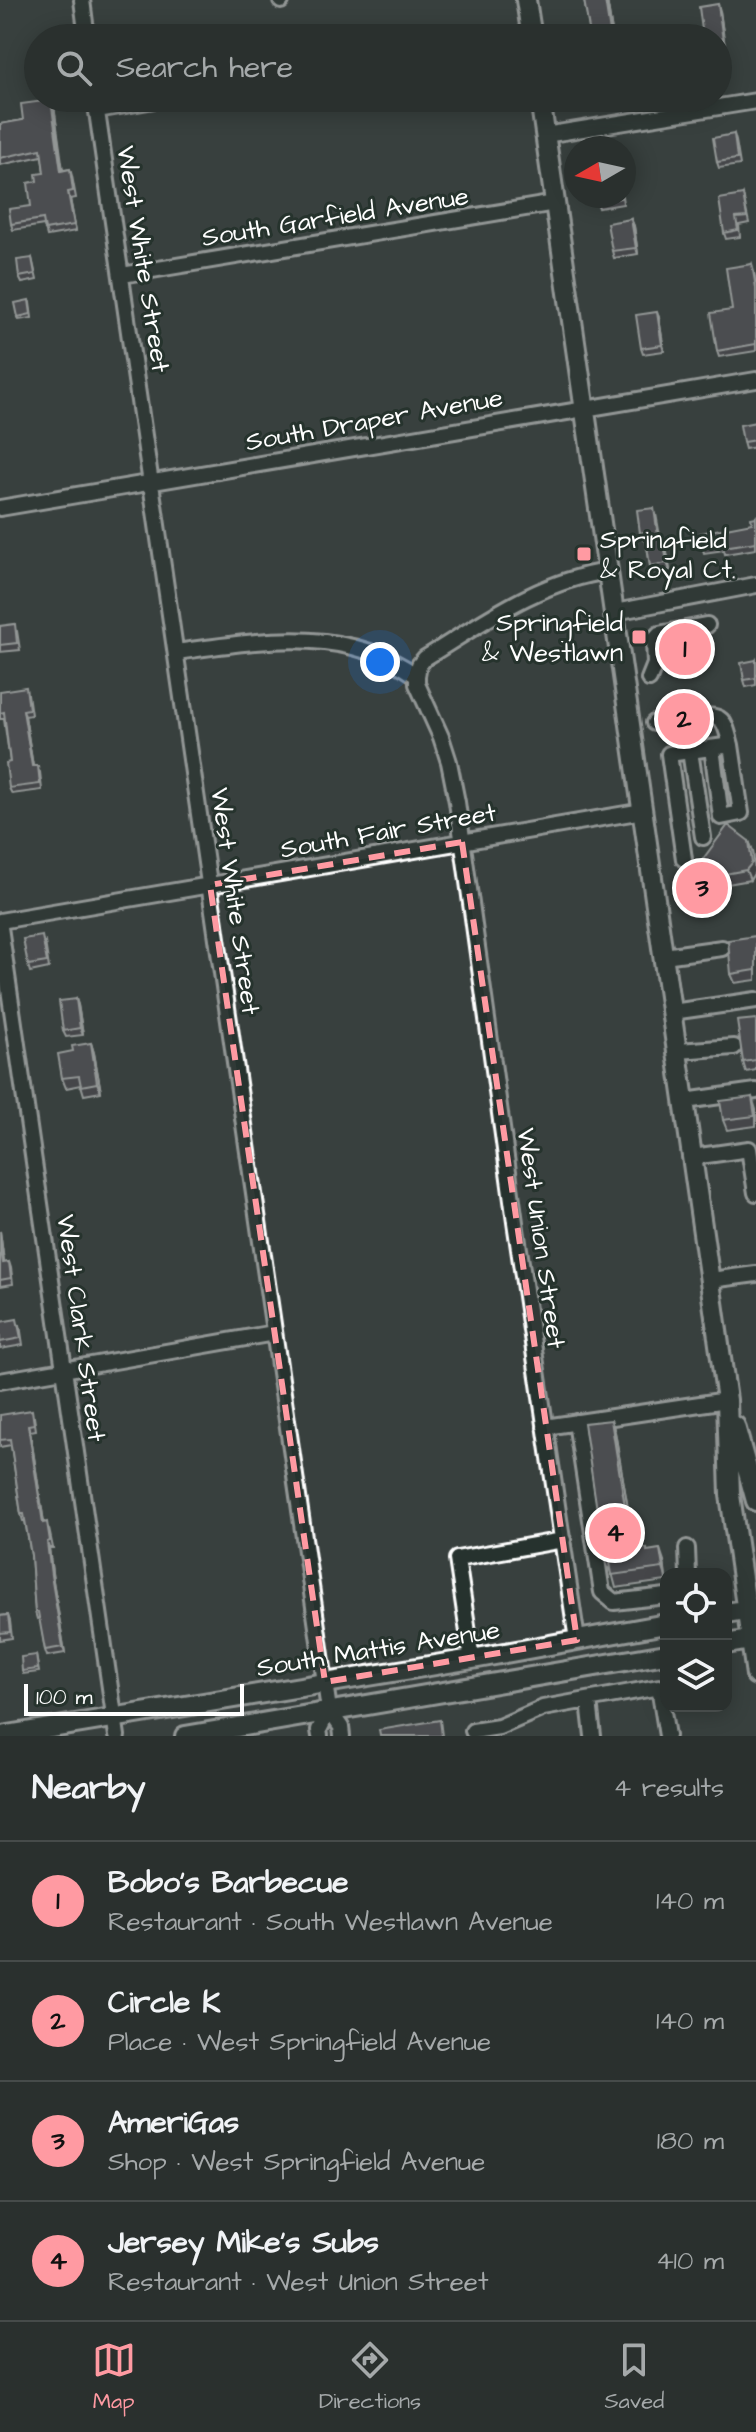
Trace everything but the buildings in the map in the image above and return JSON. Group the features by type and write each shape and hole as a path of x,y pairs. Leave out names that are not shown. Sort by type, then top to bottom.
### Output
{"main road":[{"path":"526,0 527,24"},
{"path":"542,112 711,1280 727,1400 730,1495 751,1609 756,1675"},
{"path":"727,1400 756,1501"},
{"name":"South Mattis Avenue","path":"2,1736 116,1728 325,1682 660,1625"},
{"path":"732,1643 754,1640"},
{"name":"South Mattis Avenue","path":"185,1736 660,1655"}],"street":[{"path":"82,0 85,24"},
{"path":"732,105 756,101"},
{"name":"West White Street","path":"97,112 329,1710"},
{"path":"545,135 688,112"},
{"name":"South Garfield Avenue","path":"122,275 555,203"},
{"name":"South Draper Avenue","path":"0,508 756,380"},
{"path":"176,652 292,638 317,639 368,650 417,676 419,665 425,658 502,611 572,578 609,571"},
{"path":"615,612 756,585"},
{"path":"649,679 655,664 654,640 659,634 707,625"},
{"name":"West Union Street","path":"417,676 417,684 449,762 577,1640"},
{"path":"700,717 720,717 726,725 741,813 721,817 712,748"},
{"path":"684,859 669,754 731,745"},
{"path":"690,751 703,837"},
{"name":"South Fair Street","path":"0,924 643,811"},
{"name":"West Clark Street","path":"0,924 116,1728"},
{"path":"664,956 722,948"},
{"path":"672,1012 756,1000"},
{"path":"678,1051 734,1047"},
{"path":"685,1101 756,1091"},
{"path":"693,1157 752,1148 756,1194"},
{"path":"711,1280 756,1274"},
{"path":"0,1381 274,1333"},
{"path":"545,1427 727,1400"},
{"path":"576,1422 602,1592 614,1602 660,1597"},
{"path":"472,1659 457,1559 563,1540"},
{"path":"687,1548 688,1568"},
{"path":"473,1731 499,1727 543,1708 659,1687 667,1736"},
{"path":"589,1701 593,1736"},
{"path":"320,1736 319,1730 329,1710 341,1727 342,1736"}],"highlighted area":[{"path":"462,842 577,1640 325,1682 210,885"}],"place":[{"name":"Springfield & Royal Ct.","path":"584,554"},
{"name":"Springfield & Westlawn","path":"639,637"},
{"name":"Bobo's Barbecue","path":"685,649"},
{"name":"Circle K","path":"684,719"},
{"name":"AmeriGas","path":"702,888"},
{"name":"Jersey Mike's Subs","path":"615,1533"}]}
